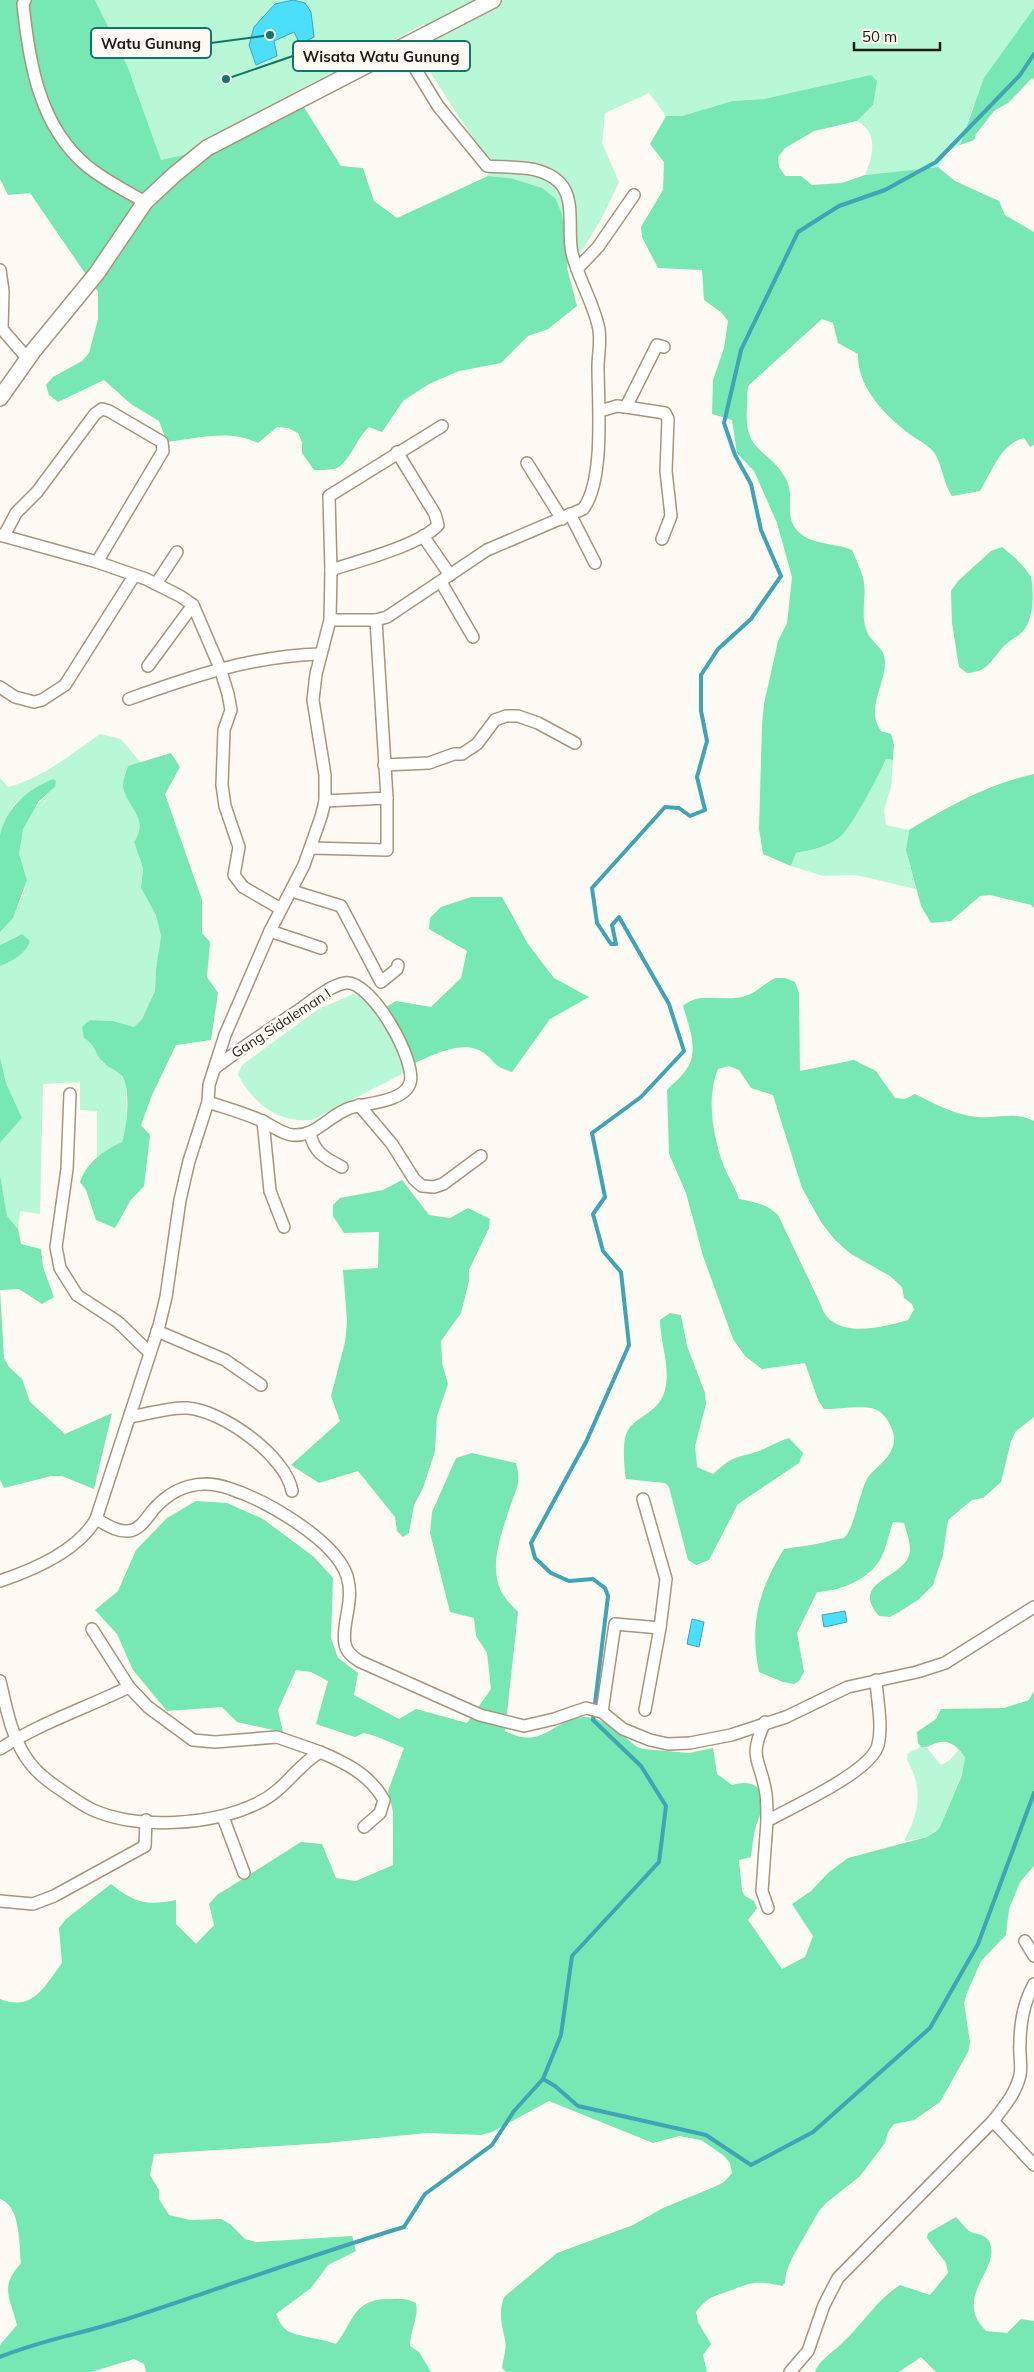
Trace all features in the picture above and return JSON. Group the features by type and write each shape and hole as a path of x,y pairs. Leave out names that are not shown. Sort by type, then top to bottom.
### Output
{"street":[{"path":"25,0 23,4 28,51 38,90 58,132 71,151 89,168 145,202"},
{"path":"0,398 28,358 97,273 145,202 207,148 493,0"},
{"path":"330,620 376,620 387,617 487,550 583,509 589,501 595,471 600,411 598,366 600,335 592,306 577,269 569,232 569,204 560,184 539,171 525,168 487,166 438,106 416,70 405,44"},
{"path":"577,269 598,247 634,195"},
{"path":"0,270 3,291 2,329 28,358"},
{"path":"626,407 657,345 664,347"},
{"path":"600,411 626,407 660,410 665,413 668,419 666,470 670,516 662,539"},
{"path":"97,562 163,451 162,442 102,409 95,414 37,492 16,514 2,535 97,562 156,584 193,605 220,668 230,710 224,730 222,785 225,806 239,847 234,875 243,887 281,909"},
{"path":"0,1581 28,1571 60,1553 86,1533 96,1519 130,1417 166,1297 180,1200 188,1162 208,1102 209,1085 237,1003 311,848 325,801 325,775 313,700 320,654 330,620 329,496 397,452 442,426"},
{"path":"331,570 423,536 437,527 438,523 397,452"},
{"path":"527,463 566,516 596,564"},
{"path":"423,536 473,637"},
{"path":"156,584 177,552"},
{"path":"0,687 15,697 34,702 60,690 134,576"},
{"path":"148,666 193,605"},
{"path":"311,848 387,855 387,798 376,620"},
{"path":"130,699 220,668 262,658 320,654"},
{"path":"384,765 429,764 449,756 462,754 477,744 495,720 506,716 518,716 538,723 575,744"},
{"path":"325,801 387,798"},
{"path":"292,891 341,906 381,982"},
{"path":"270,931 321,948"},
{"path":"208,1102 263,1121 288,1134 310,1133 344,1110 399,1096 408,1088 412,1075 409,1060 385,1016 366,992 397,969 398,965"},
{"name":"Gang Sidaleman I","path":"215,1068 240,1049 337,986 346,983 355,984 366,992"},
{"path":"70,1094 66,1169 56,1247 60,1268 77,1296 118,1322 150,1353"},
{"path":"359,1105 392,1144 414,1179 422,1186 434,1187 443,1184 481,1156"},
{"path":"263,1121 270,1191 284,1227"},
{"path":"310,1133 315,1149 322,1157 342,1167"},
{"path":"157,1331 225,1360 261,1385"},
{"path":"130,1417 188,1408 224,1420 258,1443 288,1476 292,1490"},
{"path":"96,1519 118,1530 134,1530 141,1525 164,1498 183,1487 204,1484 232,1489 278,1512 318,1538 333,1551 347,1574 350,1587 344,1643 352,1656 359,1661 480,1715 524,1726 595,1710 623,1729 650,1740 668,1744 730,1735 765,1722 786,1717 848,1687 917,1672 945,1663 1034,1607"},
{"path":"643,1499 666,1579 660,1628 645,1710"},
{"path":"595,1710 615,1624 660,1628"},
{"path":"92,1629 129,1687 148,1707 192,1740 214,1742 277,1737 349,1764 362,1774 384,1800 380,1813 364,1827"},
{"path":"767,1821 802,1804 871,1759 878,1747 880,1735 876,1680"},
{"path":"0,1681 16,1739 26,1758 49,1783 78,1801 106,1814 129,1820 184,1821 223,1817 256,1804 277,1792 300,1766 320,1752"},
{"path":"0,1749 16,1739 87,1704 129,1687"},
{"path":"765,1722 759,1735 755,1755 766,1793 767,1821 762,1891 768,1908"},
{"path":"223,1817 244,1873"},
{"path":"0,1901 33,1904 54,1896 128,1855 146,1844 146,1820"},
{"path":"1025,1941 1034,1956"},
{"path":"790,2372 808,2351 824,2305 838,2278 993,2121 1016,2087 1020,2073 1020,2043 1025,2005 1034,1984"},
{"path":"993,2121 1034,2165"}],"green space":[{"path":"0,0 95,0 127,65 161,160 189,154 219,132 295,93 341,166 363,168 374,201 397,218 488,176 510,178 542,188 556,199 562,215 567,245 567,268 577,306 548,329 528,336 501,363 459,371 429,384 403,401 382,432 369,427 360,437 344,463 334,469 314,470 302,453 302,442 298,433 288,428 277,427 258,443 236,436 225,435 167,442 159,421 131,404 104,380 58,402 49,395 46,385 53,377 82,361 89,353 98,319 98,292 30,193 8,195 0,179"},
{"path":"95,0 1034,0 1034,8 1003,52 973,107 960,145 948,152 938,167 865,175 872,152 871,138 869,132 857,121 873,105 806,91 764,99 732,101 682,116 666,116 649,93 605,113 602,143 619,182 590,238 567,268 567,245 510,178 488,176 486,155 428,69 443,56 424,24 219,132 189,154 161,161 127,65"},
{"path":"1034,8 1034,79 1032,78 1008,103 994,111 976,134 974,140 960,145 984,78"},
{"path":"871,75 877,81 873,105 857,121 814,131 785,148 778,157 779,167 785,176 801,176 812,185 842,183 865,175 938,167 955,181 999,201 1005,215 1034,232 1034,445 1030,447 1024,438 1016,441 997,460 980,491 952,496 933,451 901,427 874,400 862,378 858,354 838,343 833,323 822,319 749,385 747,393 747,423 749,434 760,450 781,470 787,481 790,495 790,515 795,528 806,538 852,550 859,566 864,582 864,618 866,629 870,638 880,648 885,661 875,705 875,714 881,731 891,734 894,744 893,760 886,759 865,800 845,832 825,846 796,853 791,866 763,854 759,829 764,704 778,641 787,623 792,577 777,523 754,471 737,453 732,420 712,414 713,380 724,348 728,321 721,312 704,300 702,270 658,268 642,237 641,227 663,190 664,162 650,144 666,116 682,116 732,101 764,99"},
{"path":"1002,547 1021,564 1031,577 1033,598 1031,613 1027,626 1023,631 1005,645 989,664 980,670 967,673 959,667 952,623 951,591 958,581 991,551"},
{"path":"100,734 121,739 141,763 128,766 124,784 129,801 139,819 140,826 134,842 143,868 141,888 156,915 161,936 155,991 142,1019 134,1027 113,1021 90,1020 84,1038 92,1043 102,1062 120,1074 126,1083 126,1131 122,1142 97,1157 97,1111 80,1110 80,1082 43,1084 40,1214 20,1211 18,1229 7,1217 0,1174 0,1143 22,1118 6,1083 0,1057 0,966 22,953 30,941 17,936 0,945 0,932 9,922 17,908 25,887 26,875 19,856 18,846 20,836 29,817 55,787 44,783 13,805 0,835 0,778 8,787 33,778 56,765"},
{"path":"171,753 180,767 165,794 202,900 202,933 210,942 207,977 218,993 211,1040 176,1045 152,1095 141,1125 150,1135 144,1186 130,1201 115,1228 96,1220 86,1190 80,1182 96,1158 122,1142 127,1118 125,1082 118,1072 100,1059 91,1044 84,1038 82,1027 90,1020 113,1021 134,1027 142,1019 155,991 161,936 156,915 141,888 143,868 134,842 140,826 139,819 125,794 123,784 128,766"},
{"path":"886,759 893,760 891,787 884,810 886,825 909,830 906,850 916,889 856,875 823,876 791,866 796,853 825,846 845,832 865,800"},
{"path":"1034,774 1034,908 1031,905 990,895 980,896 951,921 931,923 921,906 906,850 909,830 985,790"},
{"path":"53,779 56,781 55,787 39,801 23,829 19,854 27,880 13,918 0,932 0,835 3,825 20,800 35,788"},
{"path":"471,897 502,897 528,944 554,978 589,997 550,1019 512,1072 498,1066 484,1053 465,1047 434,1054 406,1067 400,1052 376,1013 396,1001 431,1007 461,978 467,951 429,929 430,918 441,907"},
{"path":"22,934 30,941 26,949 14,959 0,966 0,945"},
{"path":"775,978 785,978 795,982 799,993 800,1071 854,1060 876,1071 895,1098 905,1099 915,1094 945,1108 969,1116 1019,1116 1034,1121 1034,1417 1016,1431 1011,1441 1001,1482 983,1498 972,1500 948,1520 943,1555 933,1585 918,1600 890,1617 879,1616 871,1604 870,1594 875,1586 901,1567 907,1559 910,1549 904,1523 893,1522 882,1556 871,1571 845,1586 817,1592 797,1633 804,1672 799,1681 794,1684 783,1682 759,1672 756,1655 756,1623 762,1593 768,1578 784,1549 844,1538 850,1528 866,1481 889,1454 894,1438 888,1421 875,1409 862,1407 824,1409 818,1400 805,1363 762,1369 745,1356 733,1339 703,1256 686,1193 669,1154 667,1090 686,1070 693,1053 690,1028 683,1006 697,999 730,998 748,995","holes":["729,1066 739,1070 751,1088 773,1095 802,1188 821,1222 835,1240 851,1254 890,1276 902,1287 904,1298 912,1304 914,1309 908,1320 884,1326 858,1329 834,1323 826,1315 778,1215 765,1206 739,1199 719,1153 712,1116 712,1092 718,1069"]},
{"path":"353,994 364,996 388,1032 402,1060 405,1070 402,1074 312,1120 300,1120 278,1115 259,1103 238,1075 242,1065 317,1010"},
{"path":"0,1057 6,1083 22,1118 0,1143"},
{"path":"0,1174 7,1216 18,1229 21,1244 41,1249 43,1267 54,1297 42,1304 19,1289 0,1290"},
{"path":"402,1180 429,1215 450,1218 468,1208 490,1219 489,1228 469,1270 469,1281 461,1313 441,1341 442,1363 448,1384 437,1416 435,1451 423,1488 414,1505 409,1533 403,1537 397,1531 395,1517 358,1471 319,1483 291,1465 340,1421 331,1396 345,1342 347,1321 343,1270 378,1268 379,1232 344,1233 333,1216 333,1205 340,1198 383,1190"},
{"path":"0,1290 4,1358 9,1367 22,1379 30,1402 65,1434 112,1413 94,1489 62,1476 51,1476 4,1488 0,1480"},
{"path":"670,1313 681,1315 687,1346 705,1393 706,1404 695,1446 697,1467 713,1474 734,1458 759,1451 789,1438 803,1453 799,1463 738,1504 709,1560 696,1565 688,1560 669,1487 665,1483 626,1479 625,1436 635,1422 656,1406 664,1393 667,1375 660,1320"},
{"path":"472,1453 516,1463 518,1475 517,1489 501,1536 496,1559 497,1581 501,1591 518,1612 505,1731 530,1738 539,1736 573,1719 584,1717 605,1723 637,1747 644,1749 689,1753 713,1748 717,1774 732,1785 752,1784 762,1793 762,1806 754,1833 751,1857 739,1860 742,1891 745,1896 754,1901 757,1908 748,1920 782,1969 805,1957 813,1936 792,1904 811,1891 829,1872 848,1858 927,1837 940,1827 962,1775 965,1758 950,1743 941,1742 921,1747 918,1743 917,1732 936,1719 941,1709 1004,1708 1029,1700 1034,1691 1034,1866 1020,1882 1009,1909 1006,1935 981,1961 967,1993 964,2003 970,2042 968,2052 940,2102 914,2120 894,2124 888,2132 885,2143 860,2176 826,2203 819,2211 792,2258 786,2273 785,2283 782,2286 768,2283 751,2283 712,2297 700,2307 696,2312 698,2322 711,2344 703,2355 707,2372 506,2372 502,2368 506,2347 501,2314 504,2297 557,2253 633,2225 663,2208 724,2182 732,2173 730,2163 723,2155 701,2140 679,2136 653,2143 549,2101 492,2132 481,2135 427,2133 326,2143 154,2154 150,2175 159,2190 159,2199 169,2215 190,2220 221,2219 230,2224 245,2239 256,2242 352,2236 356,2251 328,2265 311,2288 276,2314 280,2323 292,2333 336,2344 355,2314 366,2304 385,2299 412,2301 416,2303 417,2308 410,2346 419,2352 431,2372 146,2372 144,2364 134,2359 91,2372 0,2372 0,2345 17,2325 9,2299 8,2285 14,2271 21,2263 18,2227 12,2209 0,2199 0,1999 21,2002 37,1995 62,1963 59,1928 66,1919 111,1884 134,1899 149,1903 176,1900 176,1924 196,1944 214,1925 209,1904 217,1895 301,1842 322,1844 336,1878 356,1881 393,1865 393,1812 388,1791 404,1748 364,1733 355,1737 316,1724 328,1681 311,1672 296,1670 278,1710 283,1732 237,1722 222,1707 167,1711 133,1670 117,1634 95,1610 118,1591 136,1550 167,1518 196,1501 227,1503 263,1519 314,1557 333,1578 331,1638 338,1658 358,1673 354,1695 399,1719 416,1709 467,1723 491,1689 487,1653 476,1636 474,1618 450,1612 430,1533 432,1512 456,1458"},
{"path":"921,1747 927,1748 941,1765 950,1760 959,1749 965,1758 964,1769 940,1827 927,1837 904,1841 913,1821 918,1801 916,1781 907,1760 908,1753"},
{"path":"956,2217 969,2231 982,2235 989,2241 991,2251 990,2262 975,2295 974,2306 977,2318 986,2331 1007,2333 1021,2319 1034,2321 1034,2372 936,2372 921,2357 899,2372 815,2372 822,2361 847,2339 891,2291 900,2285 930,2295 948,2273 946,2263 927,2238 928,2233"}],"water":[{"path":"293,0 305,3 311,12 314,37 300,44 294,32 274,41 277,56 256,65 249,45 254,27 275,4"},
{"path":"845,1611 847,1622 824,1627 822,1615"},
{"path":"692,1619 704,1622 699,1647 687,1644"}],"waterway":[{"path":"0,2357 31,2346 127,2319 404,2227 425,2194 492,2145 514,2111 543,2079 561,2035 572,1956 659,1862 666,1806 641,1766 593,1720 608,1596 605,1588 593,1579 569,1581 551,1573 535,1558 531,1543 586,1442 629,1345 621,1272 603,1251 593,1214 605,1197 592,1133 641,1097 684,1051 669,1004 619,917 612,925 616,944 611,944 597,923 592,888 665,807 679,808 690,816 705,810 697,777 707,741 701,711 701,675 718,649 751,619 781,576 761,530 751,484 735,455 724,423 741,350 798,232 839,206 885,190 936,162 1020,75 1034,54"},
{"path":"543,2079 555,2086 578,2106 706,2135 751,2165 813,2132 930,2028 978,1944 1034,1793"}],"place":[{"name":"Watu Gunung","path":"270,35"},
{"name":"Wisata Watu Gunung","path":"226,79"}]}
